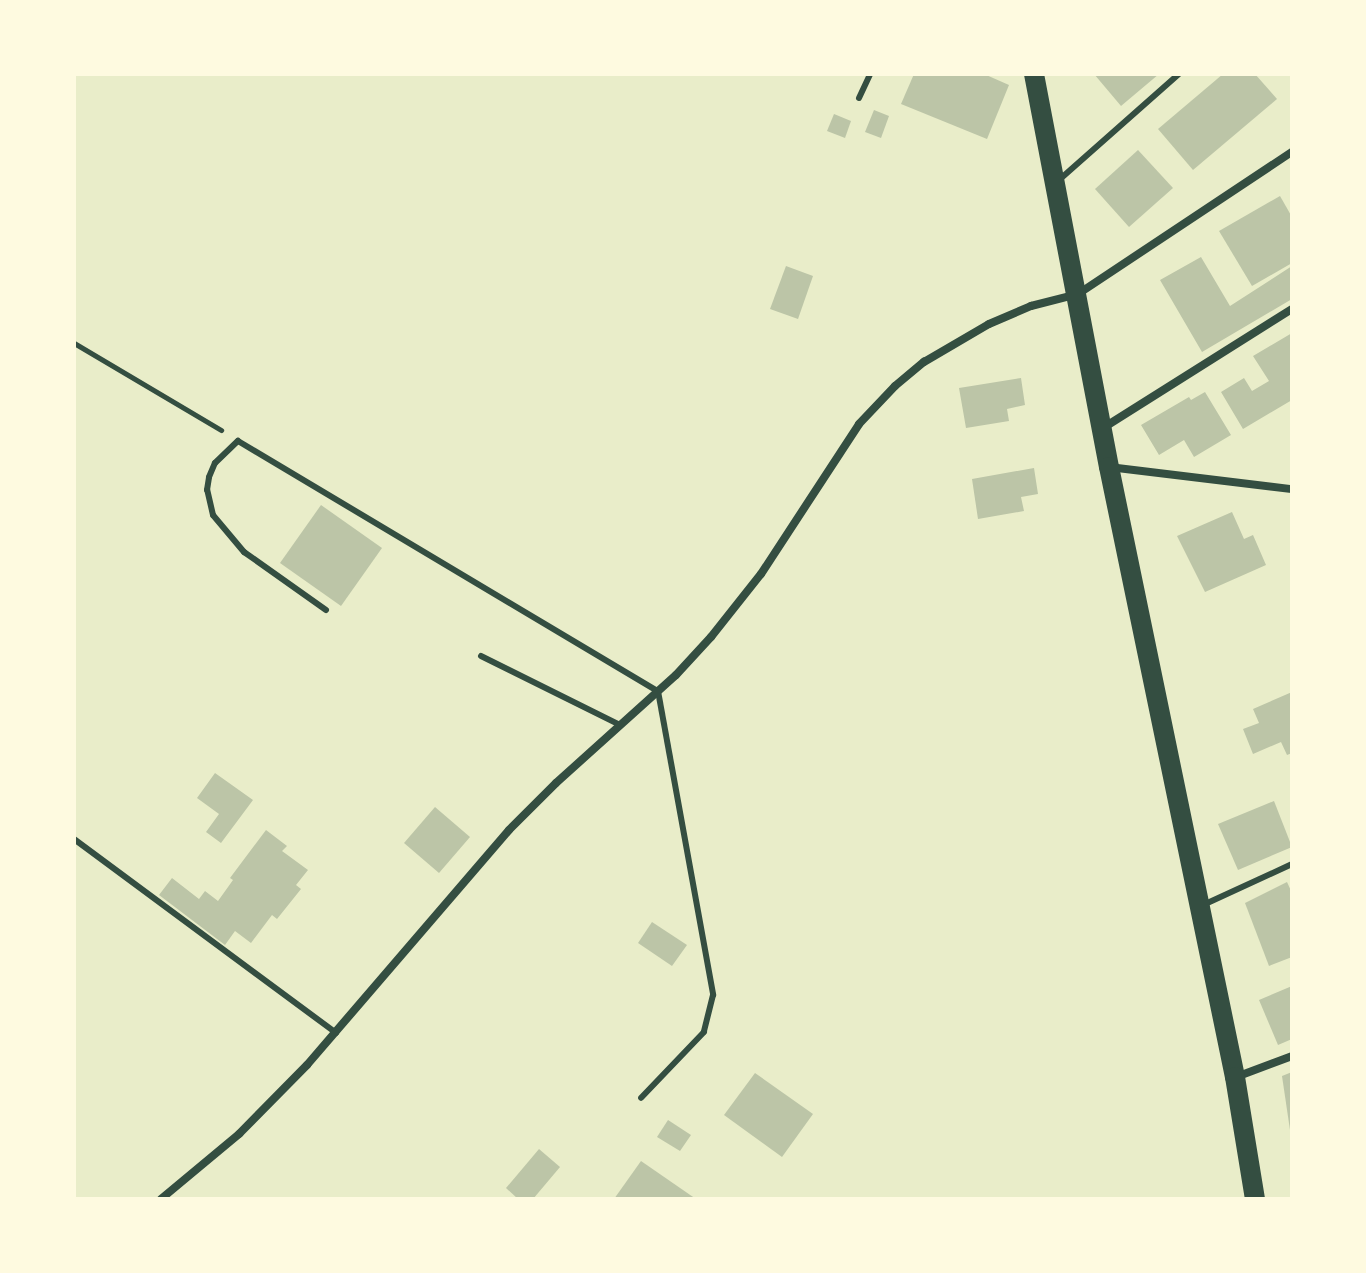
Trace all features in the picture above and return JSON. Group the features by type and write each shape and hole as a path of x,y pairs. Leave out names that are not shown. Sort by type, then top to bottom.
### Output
{"main road":[{"path":"1034,74 1078,294 1101,429 1235,1077 1255,1199"}],"street":[{"path":"161,1199 239,1134 336,1033 509,830 658,691 737,605 859,424 895,386 924,362 989,324 1031,306 1078,294 1292,152"},
{"path":"1101,429 1292,309"},
{"path":"1109,467 1292,489"},
{"path":"1235,1077 1292,1056"}],"lane":[{"path":"859,98 870,74"},
{"path":"1055,183 1179,74"},
{"path":"326,610 244,552 213,515 207,490 209,477 215,463 238,441 658,691 713,995 704,1032 641,1098"},
{"path":"481,656 620,725"},
{"path":"74,839 336,1033"},
{"path":"1200,907 1292,864"}],"path":[{"path":"74,343 238,441"}],"building":[{"path":"914,74 984,74 1009,85 987,139 901,104"},
{"path":"1094,74 1159,74 1121,106"},
{"path":"1223,74 1255,74 1277,99 1193,170 1158,129"},
{"path":"874,110 889,116 881,138 865,132"},
{"path":"834,114 851,121 845,138 827,131"},
{"path":"1138,150 1173,188 1129,227 1095,189"},
{"path":"1280,196 1292,217 1292,263 1252,286 1219,231"},
{"path":"1201,257 1230,306 1292,266 1292,299 1202,352 1160,280"},
{"path":"786,266 813,276 798,319 770,309"},
{"path":"1292,333 1292,400 1243,429 1221,392 1244,378 1252,391 1269,381 1253,356"},
{"path":"1021,378 1025,405 1007,409 1009,421 966,428 959,388"},
{"path":"1205,392 1231,435 1194,457 1184,440 1159,455 1141,425 1189,397 1191,400"},
{"path":"1034,468 1038,494 1021,497 1024,511 978,519 972,479"},
{"path":"321,505 382,548 341,606 280,563"},
{"path":"1232,512 1244,539 1253,535 1266,565 1205,592 1177,536"},
{"path":"1292,692 1292,753 1287,755 1281,742 1253,754 1243,729 1259,723 1253,709"},
{"path":"215,773 253,800 221,843 206,832 219,814 197,798"},
{"path":"1274,801 1292,847 1238,870 1218,824"},
{"path":"435,807 470,837 439,873 404,843"},
{"path":"266,830 287,846 282,851 308,870 296,885 301,889 277,919 272,915 251,943 235,931 225,945 159,895 172,878 199,899 205,891 218,901 233,880 230,878"},
{"path":"1287,882 1292,893 1292,957 1269,966 1245,903"},
{"path":"652,922 687,945 672,966 638,943"},
{"path":"1292,986 1292,1039 1278,1045 1259,1000"},
{"path":"1292,1072 1292,1130 1290,1130 1282,1076"},
{"path":"755,1073 813,1114 782,1157 724,1115"},
{"path":"668,1120 691,1135 680,1151 657,1137"},
{"path":"539,1149 560,1167 533,1199 518,1199 506,1188"},
{"path":"641,1161 696,1199 614,1199"}]}
